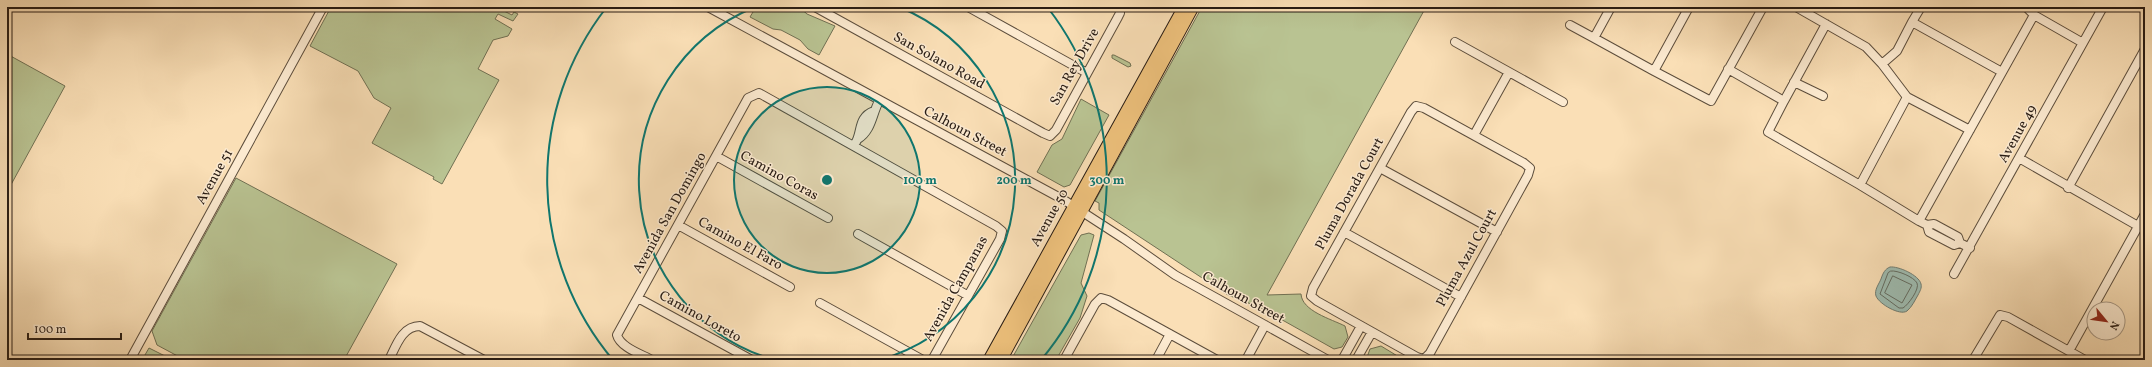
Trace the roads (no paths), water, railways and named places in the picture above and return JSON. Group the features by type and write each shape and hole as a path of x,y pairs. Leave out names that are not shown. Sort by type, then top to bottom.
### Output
{"main road":[{"name":"Avenue 50","path":"1001,360 1184,7"},
{"name":"Avenue 50","path":"989,360 1078,210 1193,7"}],"street":[{"name":"Avenue 51","path":"130,360 323,7"},
{"name":"Calhoun Street","path":"708,7 1078,210 1124,239 1175,276 1328,360"},
{"name":"San Solano Road","path":"815,7 1050,136"},
{"path":"968,7 1087,73"},
{"path":"1594,38 1611,7"},
{"path":"1654,71 1689,7"},
{"path":"1570,25 1711,101 1763,7"},
{"path":"1796,7 1866,47 1882,64 1907,97 1970,130"},
{"path":"1882,64 1897,51 1921,7"},
{"path":"2026,7 2034,15 2083,43"},
{"name":"Avenue 49","path":"1954,274 1970,248 2103,7"},
{"name":"San Rey Drive","path":"1050,136 1056,130 1118,17 1120,8"},
{"path":"1919,221 2034,15"},
{"path":"1912,22 2002,72"},
{"path":"1826,24 1768,132 1919,221 1927,225 1934,224 1958,237 1960,243 1970,248"},
{"path":"1456,42 1563,102"},
{"path":"2068,188 2145,49"},
{"path":"1728,69 1784,101"},
{"path":"1474,135 1509,72"},
{"path":"1794,82 1823,96"},
{"name":"Avenida San Domingo","path":"652,360 624,344 619,340 618,335 748,98 752,94 759,93 856,142"},
{"path":"1860,185 1907,97"},
{"path":"856,142 864,134 874,117 874,111 879,101"},
{"name":"Pluma Dorada Court","path":"1361,326 1311,296 1344,232 1411,112 1416,106 1474,135"},
{"name":"Pluma Azul Court","path":"1424,359 1430,353 1530,168 1524,163 1474,135"},
{"name":"Avenida Campanas","path":"856,142 1002,231 1000,239 932,360"},
{"name":"Camino Coras","path":"716,156 828,218"},
{"path":"2020,158 2068,188 2138,226"},
{"path":"1380,168 1496,232"},
{"path":"2069,351 2145,214"},
{"name":"Camino El Faro","path":"678,225 790,286"},
{"path":"1927,225 1929,232 1954,245 1960,243"},
{"path":"1940,238 1945,230"},
{"path":"1344,232 1461,297"},
{"path":"858,234 968,295"},
{"name":"Camino Loreto","path":"638,298 750,359"},
{"path":"1064,360 1095,304 1101,298 1108,300 1217,360"},
{"path":"820,303 923,360"},
{"path":"1973,360 2000,314 2086,360"},
{"path":"1246,360 1265,325"},
{"path":"389,360 405,330 415,326 424,327 478,359"},
{"path":"1342,360 1361,326 1417,357 1424,359"},
{"path":"1356,360 1372,332"},
{"path":"1156,360 1170,334"}],"water":[{"path":"1890,267 1898,268 1912,274 1921,284 1921,290 1907,311 1895,311 1885,306 1876,296 1876,289 1885,270"}]}
